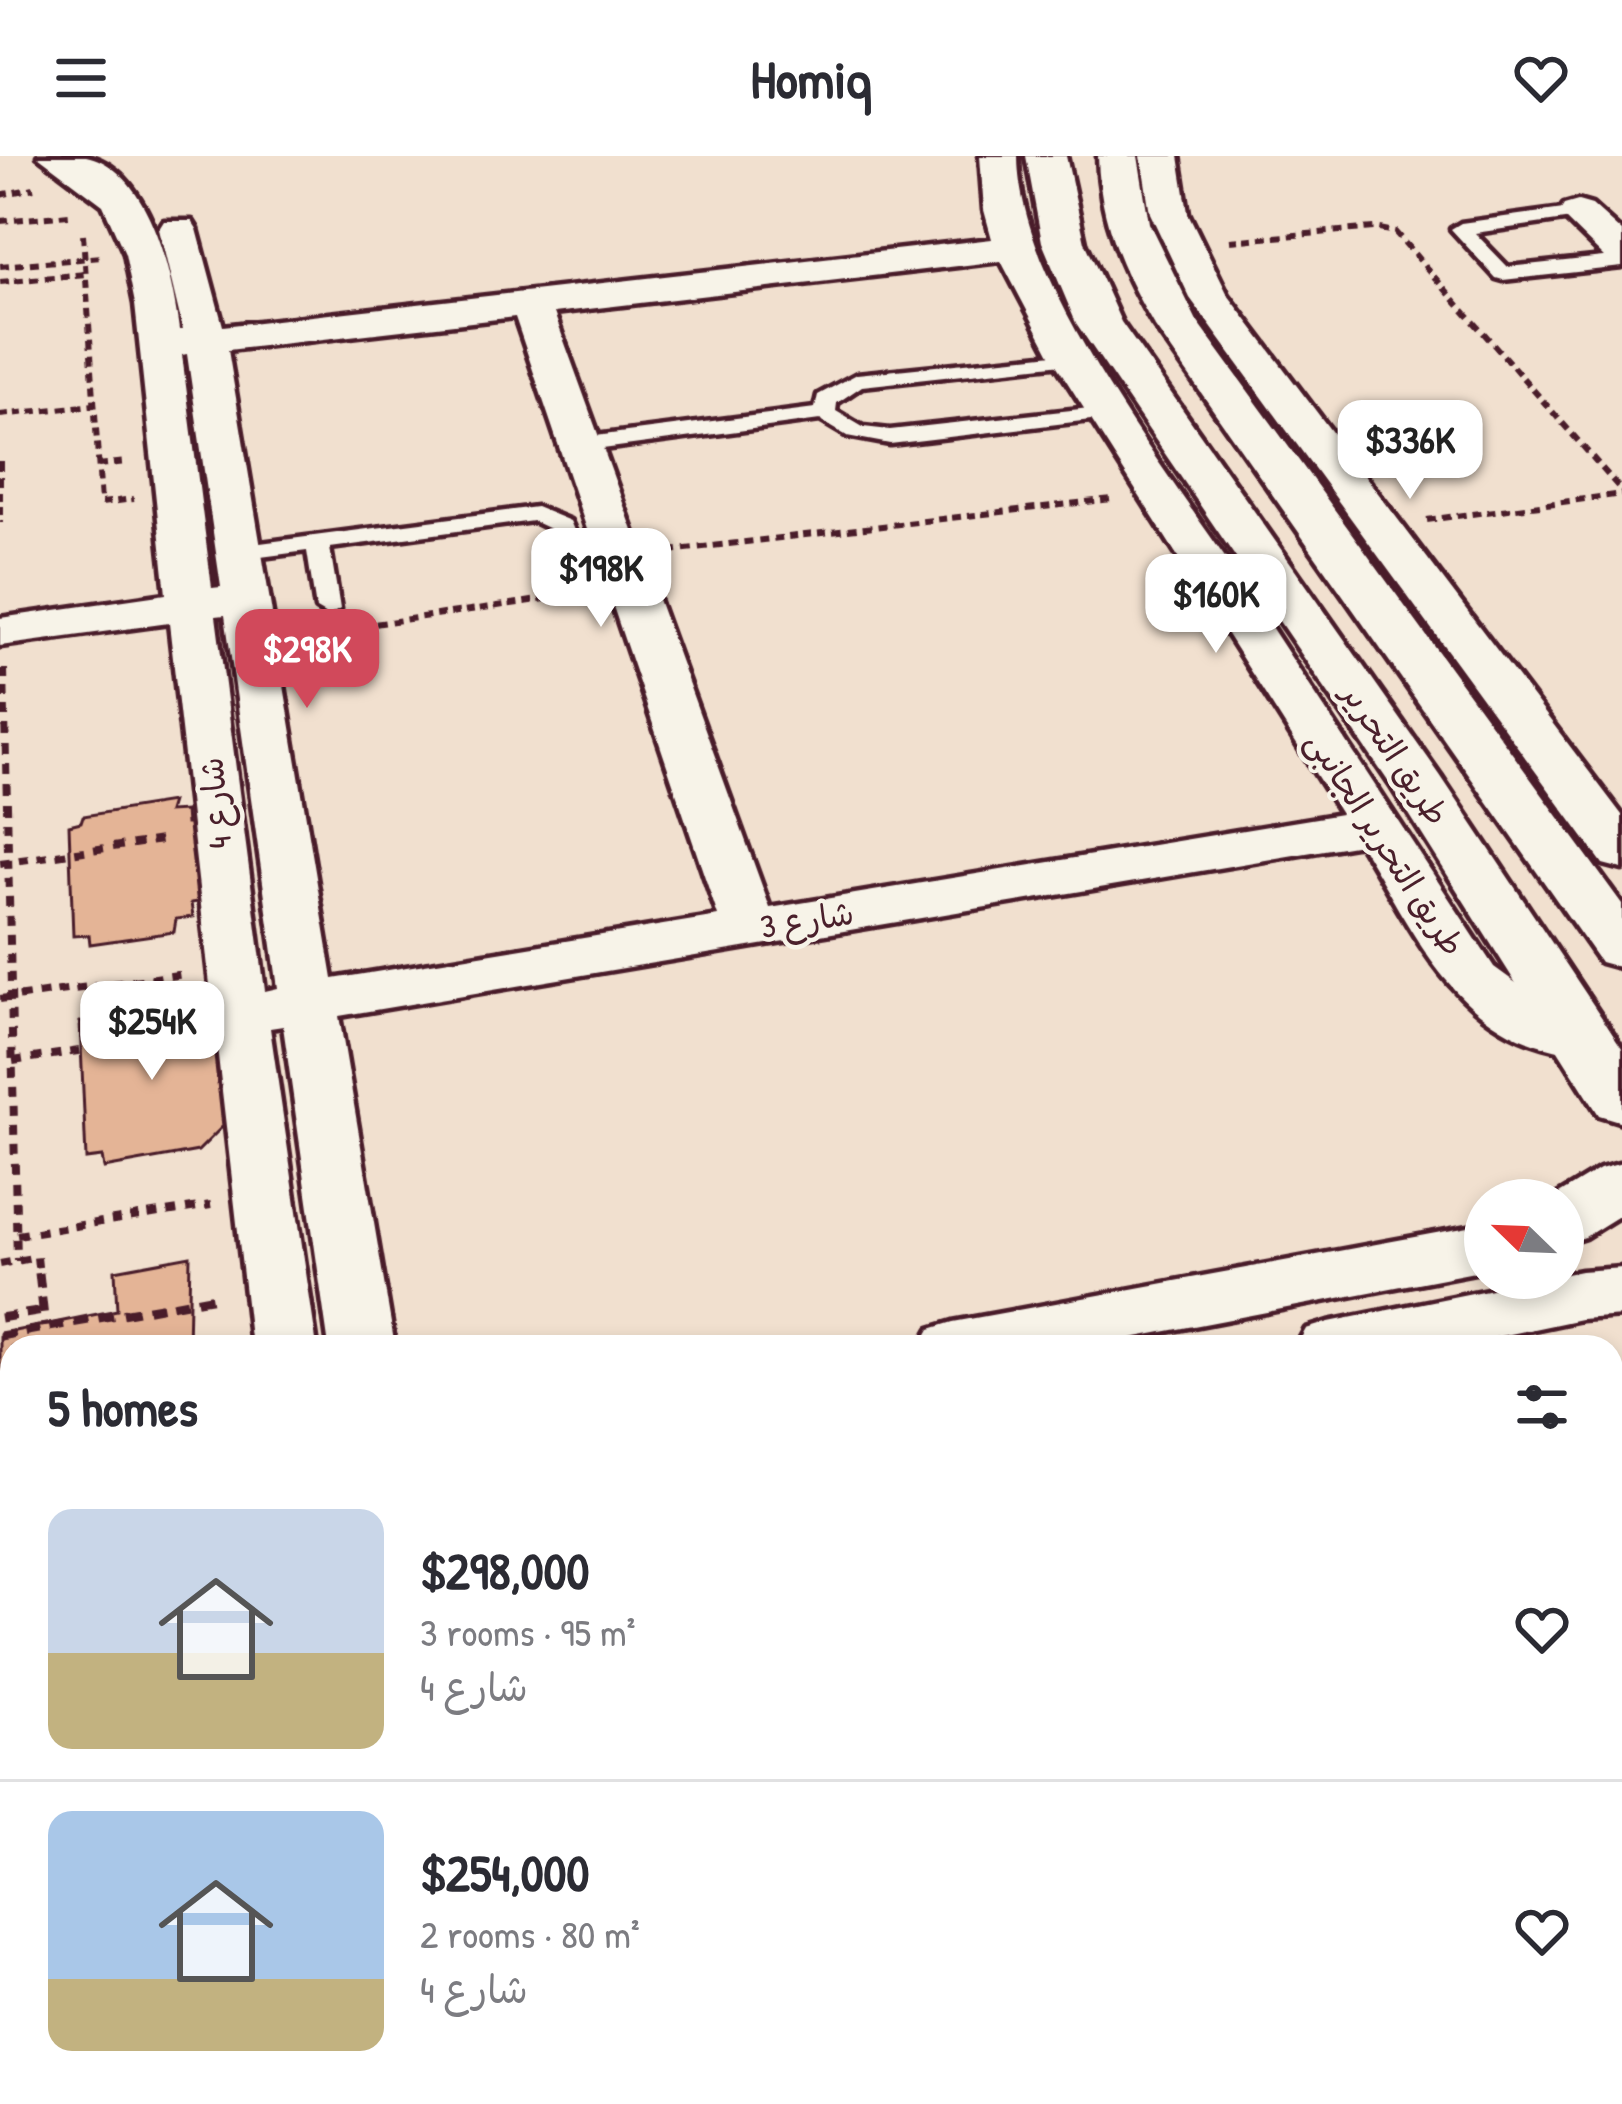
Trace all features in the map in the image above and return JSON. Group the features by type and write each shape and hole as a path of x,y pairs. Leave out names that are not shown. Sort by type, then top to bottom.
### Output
{"street":[{"name":"شارع 4","path":"57,156 115,193 131,212 184,342 242,575 360,1335"},
{"name":"شارع 4","path":"115,156 156,188 170,206 184,342 181,494 238,1002 282,1335"},
{"name":"طريق التحرير الجانبى","path":"999,156 1004,214 1016,248 1106,387 1162,493 1474,980 1492,1000 1519,1017 1586,1037"},
{"name":"طريق التحرير","path":"1046,156 1052,210 1071,269 1099,322 1106,387 1586,1037 1622,1099"},
{"name":"طريق التحرير","path":"1118,156 1127,227 1148,277 1176,324 1622,948"},
{"path":"1160,156 1167,206 1180,245 1210,298 1622,852"},
{"path":"1578,213 1622,257"},
{"path":"184,342 1016,248"},
{"path":"530,303 580,445 609,571 751,929"},
{"path":"2,632 193,605 242,575"},
{"name":"شارع 3","path":"238,1002 308,1002 1374,825"},
{"path":"1584,1208 1622,1185"},
{"path":"1017,1335 1464,1251"},
{"path":"1387,1335 1581,1295 1622,1292"}],"lane":[{"path":"1578,213 1461,229 1503,274 1622,257"},
{"path":"825,412 826,400 856,380 1106,387"},
{"path":"580,445 825,412 849,430 890,437 1106,387"},
{"path":"242,575 317,542 536,514 562,526 609,571"},
{"path":"317,542 328,609"}],"path":[{"path":"82,214 101,503 181,494"},
{"path":"1180,245 1375,228 1395,232 1622,492"},
{"path":"0,266 145,253"},
{"path":"0,282 86,274"},
{"path":"0,415 95,405"},
{"path":"0,461 0,523"},
{"path":"1377,526 1622,492"},
{"path":"347,628 609,571 1162,493"},
{"path":"2,632 5,933 11,997 17,1261"},
{"path":"4,863 218,832"},
{"path":"0,999 238,1002"},
{"path":"13,1061 238,1002"},
{"path":"17,1235 264,1197"},
{"path":"0,1264 37,1257 45,1327"},
{"path":"5,1335 276,1286"},
{"path":"0,1318 43,1311"}],"building":[{"path":"171,802 168,812 185,811 186,824 193,824 206,901 191,903 193,917 176,919 174,932 90,944 89,935 73,936 69,825 81,822 83,816"},
{"path":"190,1000 203,1011 202,1026 223,1024 229,1120 198,1151 104,1168 102,1157 86,1159 80,1022 94,1023 95,1013"},
{"path":"190,1256 188,1335 0,1335 117,1310 115,1270"}]}
